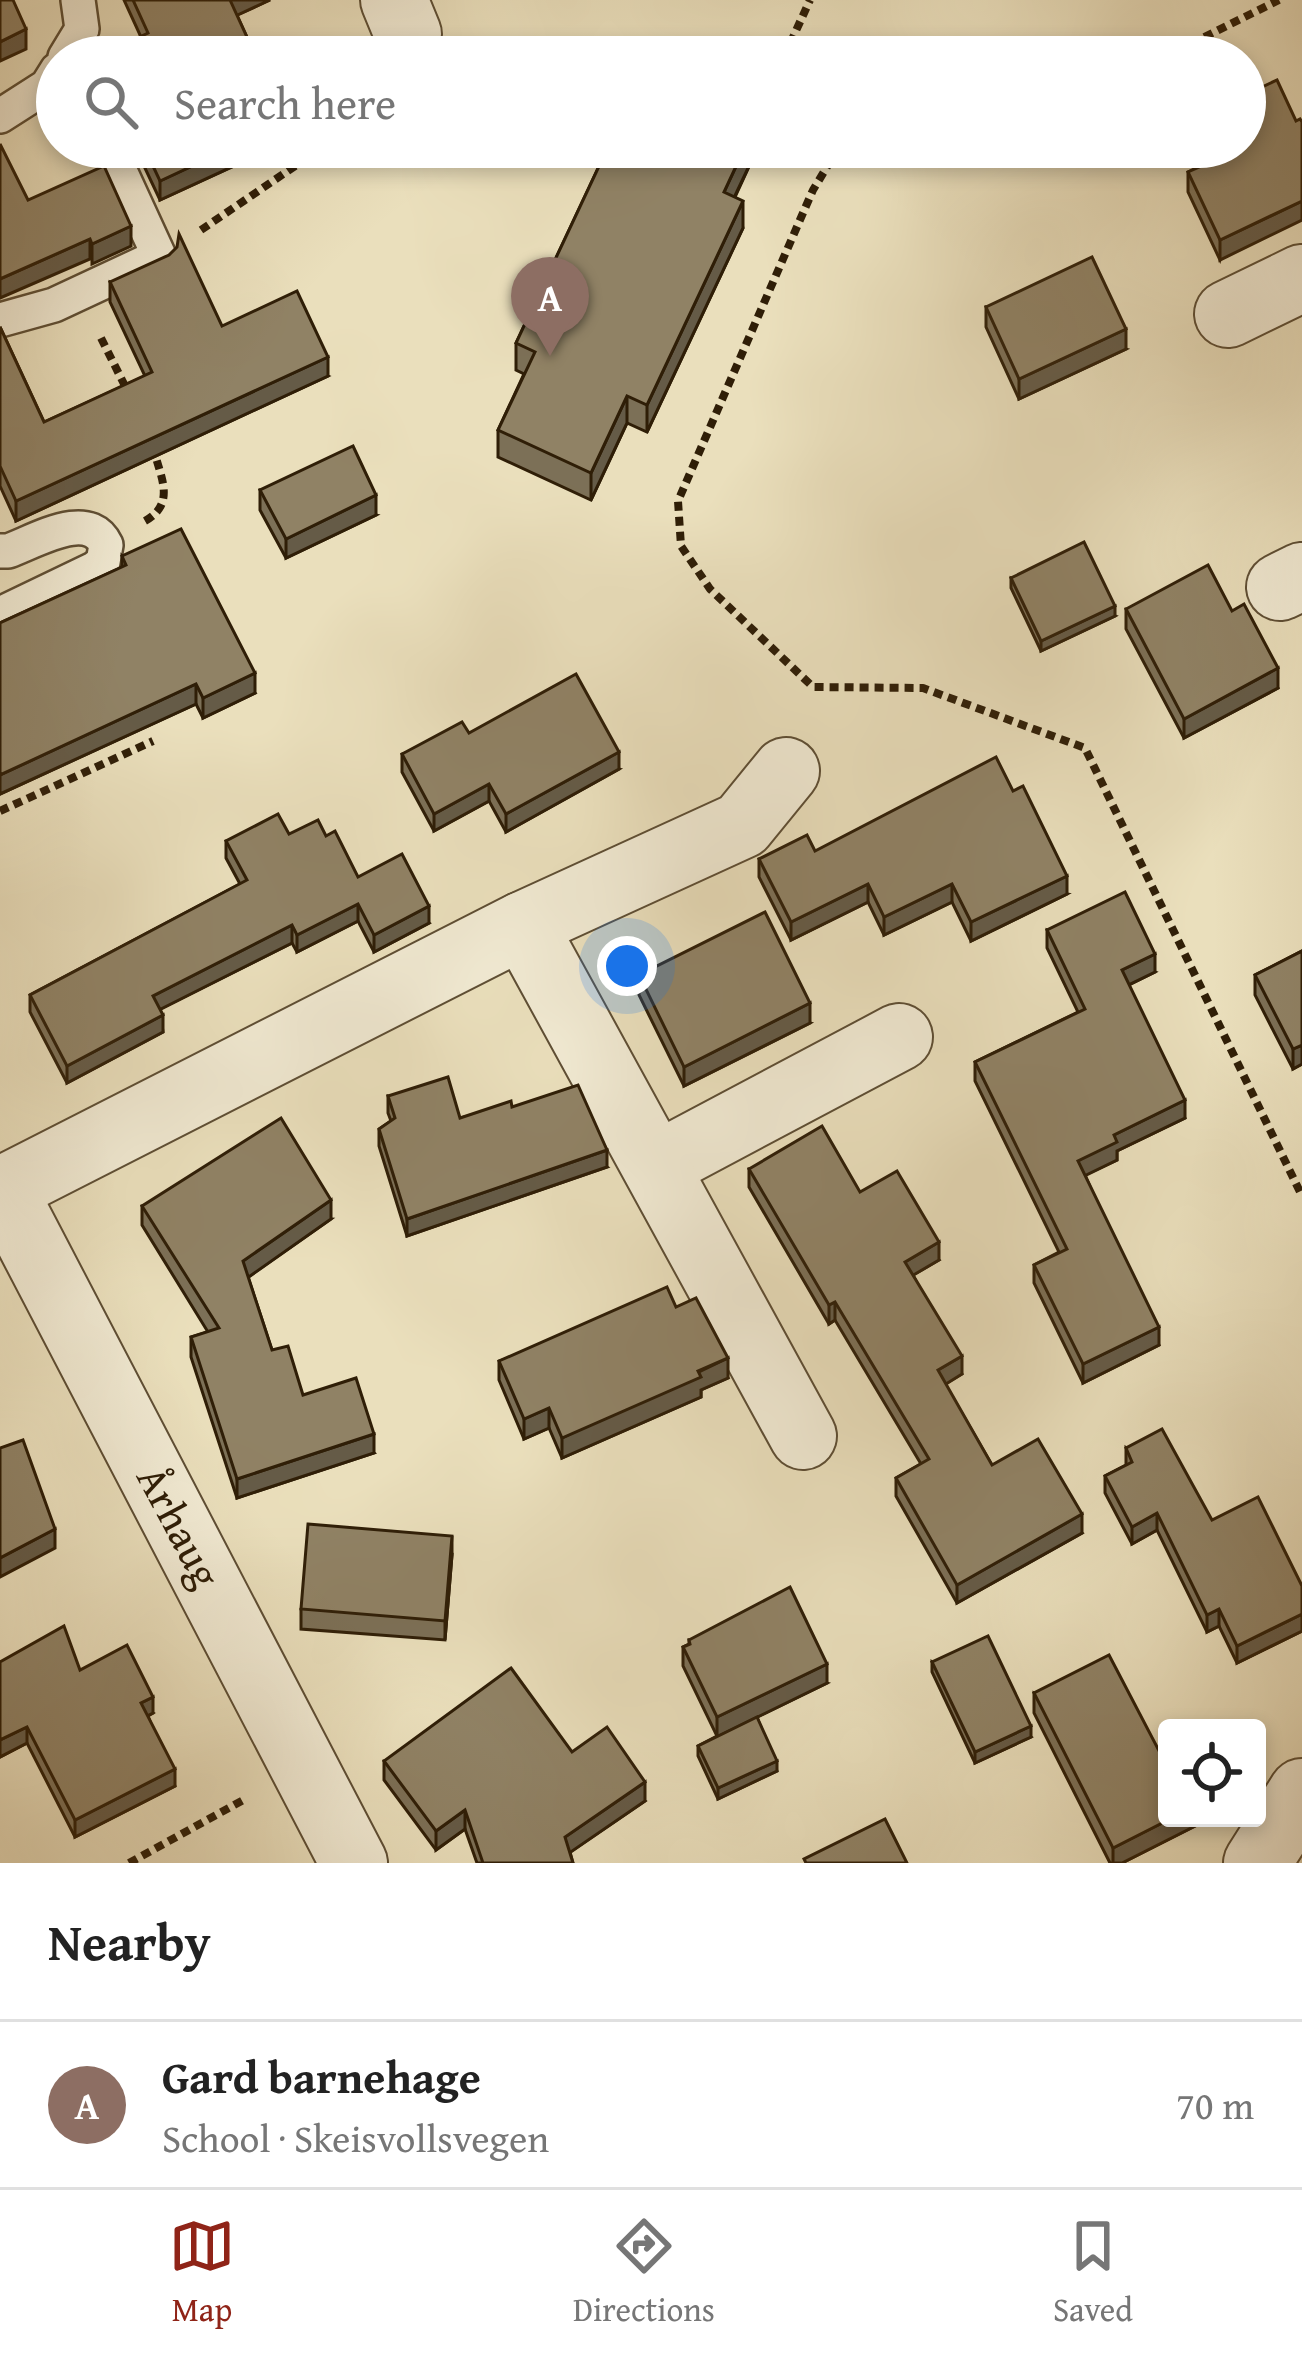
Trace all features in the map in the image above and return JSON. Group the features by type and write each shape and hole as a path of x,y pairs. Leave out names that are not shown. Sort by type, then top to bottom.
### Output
{"street":[{"path":"1228,314 1302,278"},
{"name":"Århaug","path":"354,1863 307,1765 2,1190 523,925 742,825 786,771"},
{"path":"523,925 803,1436"},
{"path":"656,1166 899,1037"},
{"path":"1257,1863 1302,1792"}],"lane":[{"path":"78,0 82,29 78,36"},
{"path":"0,116 36,93"},
{"path":"0,320 78,294 159,256 119,168"},
{"path":"0,550 74,527 90,527 104,539 103,562 94,569 0,614"}],"path":[{"path":"794,36 810,0"},
{"path":"1206,36 1279,0"},
{"path":"159,256 291,168"},
{"path":"826,168 677,501 681,546 710,589 813,687 923,688 1085,748 1302,1196"},
{"path":"78,294 140,415"},
{"path":"104,539 152,518 164,506 166,497 150,435"},
{"path":"0,811 153,741"},
{"path":"129,1863 307,1765"}],"building":[{"path":"0,0 13,0 26,29 0,42"},
{"path":"133,0 230,0 246,36 142,36 148,33"},
{"path":"1277,80 1296,121 1302,122 1302,201 1220,240 1188,172 1266,168 1266,85"},
{"path":"0,144 28,200 105,168 131,226 0,279"},
{"path":"154,168 188,168 160,181"},
{"path":"598,168 735,168 724,192 743,201 647,405 627,396 591,473 498,430 535,352 516,343"},
{"path":"179,234 222,326 297,291 328,357 16,501 0,466 0,327 44,422 152,372 110,282 169,255 177,247"},
{"path":"1092,257 1126,329 1019,379 986,307"},
{"path":"353,446 376,495 286,539 260,490"},
{"path":"181,529 255,673 203,698 196,684 0,775 0,623 126,565 122,556"},
{"path":"1084,542 1115,606 1041,641 1011,578"},
{"path":"1208,565 1232,611 1244,604 1278,668 1184,719 1126,609"},
{"path":"576,674 619,752 506,814 489,784 434,814 402,754 462,722 469,733"},
{"path":"996,757 1013,791 1023,786 1067,876 971,922 952,884 884,917 868,884 791,922 759,859 807,835 815,851"},
{"path":"278,814 289,834 318,820 326,836 335,831 358,877 402,854 429,906 374,935 358,904 297,935 292,925 153,996 163,1015 67,1066 30,995 247,880 226,841"},
{"path":"1125,892 1155,954 1122,970 1185,1100 1114,1135 1117,1142 1078,1161 1159,1327 1083,1364 1034,1265 1067,1249 975,1062 1085,1009 1047,930"},
{"path":"765,912 810,1003 684,1067 639,975"},
{"path":"1302,951 1302,1045 1293,1049 1255,975"},
{"path":"448,1077 460,1118 578,1085 607,1150 407,1219 379,1129 395,1118 388,1096"},
{"path":"281,1118 331,1200 243,1261 272,1350 288,1346 303,1395 356,1378 374,1434 237,1479 191,1337 219,1328 142,1206"},
{"path":"822,1126 860,1192 897,1171 939,1242 905,1262 962,1356 938,1370 992,1465 1038,1439 1082,1514 957,1585 896,1478 929,1459 835,1302 829,1305 749,1169"},
{"path":"667,1287 676,1307 696,1298 728,1358 698,1371 701,1377 562,1438 549,1408 524,1419 499,1361"},
{"path":"1162,1429 1212,1520 1258,1497 1302,1586 1302,1614 1237,1646 1219,1609 1207,1615 1157,1513 1132,1527 1105,1476 1132,1462 1126,1448"},
{"path":"23,1440 55,1529 0,1558 0,1448"},
{"path":"308,1524 452,1536 445,1621 301,1609"},
{"path":"790,1587 827,1664 717,1717 683,1647"},
{"path":"64,1626 80,1670 127,1645 153,1697 141,1703 175,1769 75,1820 27,1727 0,1740 0,1662"},
{"path":"988,1636 1031,1726 975,1752 932,1662"},
{"path":"1109,1655 1158,1749 1158,1825 1113,1848 1034,1693"},
{"path":"511,1668 572,1752 607,1727 645,1782 565,1837 573,1863 483,1863 465,1810 436,1831 384,1761"},
{"path":"757,1717 777,1761 718,1788 698,1746"},
{"path":"885,1819 907,1863 806,1863 804,1859"}],"place":[{"name":"Gard barnehage","path":"550,356"}]}
